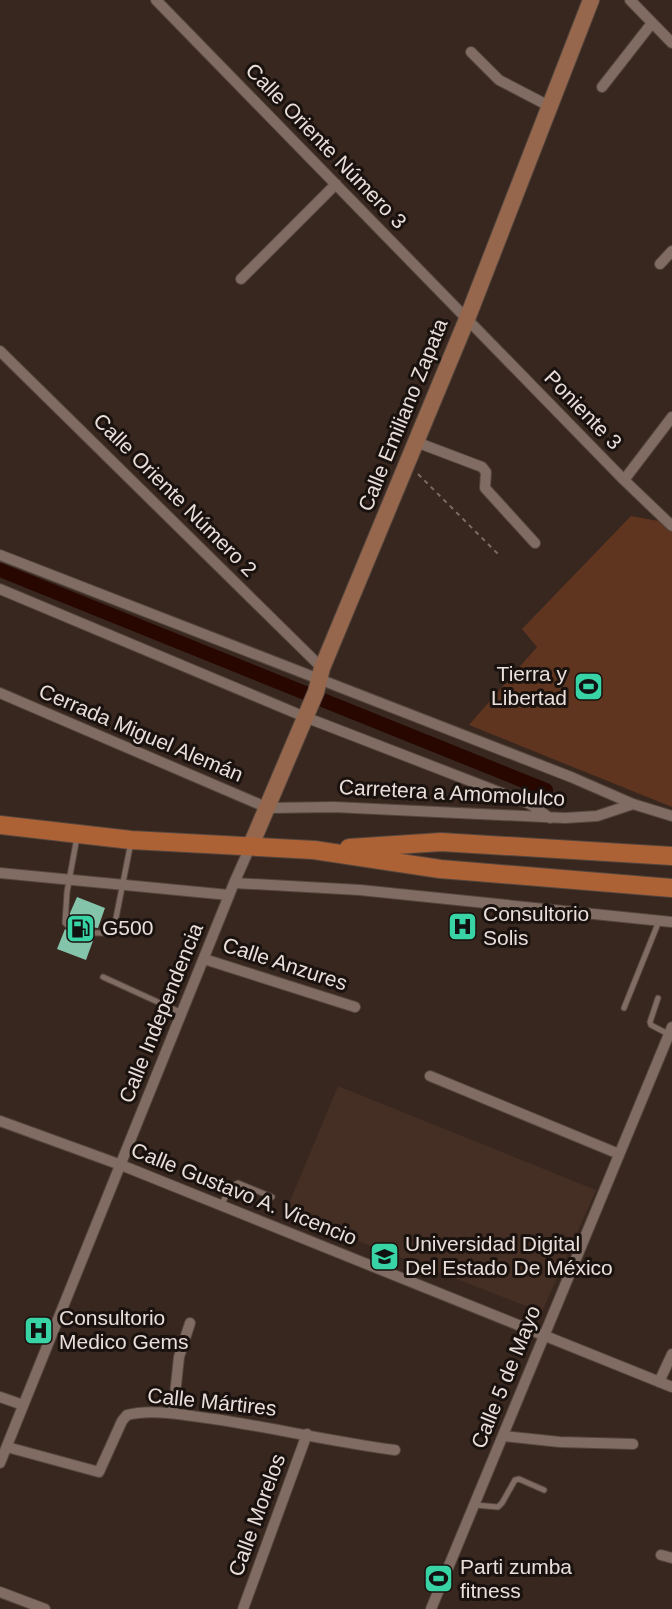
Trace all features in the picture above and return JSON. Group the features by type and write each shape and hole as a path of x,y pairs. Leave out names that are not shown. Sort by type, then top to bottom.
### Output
{"main road":[{"path":"0,825 131,840 314,850 440,869 672,888"},
{"path":"314,850 441,842 672,856"}],"street":[{"name":"Calle Oriente Número 3","path":"156,0 467,319"},
{"name":"Calle Emiliano Zapata","path":"251,845 467,319 591,0"},
{"path":"630,0 672,43"},
{"path":"602,87 652,23"},
{"path":"471,52 499,80 549,106"},
{"path":"241,279 336,184"},
{"path":"660,264 672,251"},
{"name":"Poniente 3","path":"467,319 672,526"},
{"name":"Calle Oriente Número 2","path":"0,351 315,692"},
{"path":"624,480 672,417"},
{"path":"416,442 482,467 486,472 486,488 535,543"},
{"path":"0,555 315,692 530,804 550,818"},
{"path":"0,589 571,777 633,804 672,816"},
{"name":"Cerrada Miguel Alemán","path":"0,693 268,808"},
{"name":"Carretera a Amomolulco","path":"268,808 334,807 550,818 597,816 633,804"},
{"name":"Calle Independencia","path":"0,1463 251,845"},
{"path":"0,873 229,895"},
{"path":"234,883 360,890 672,922"},
{"name":"Calle Anzures","path":"204,959 355,1008"},
{"name":"Calle 5 de Mayo","path":"431,1609 671,1031"},
{"path":"430,1076 618,1154"},
{"name":"Calle Gustavo A. Vicencio","path":"0,1121 221,1205 672,1387"},
{"path":"172,1413 180,1358 190,1323"},
{"path":"659,1382 672,1354"},
{"path":"0,1397 23,1405"},
{"name":"Calle Mártires","path":"7,1447 99,1472 122,1421 127,1415 172,1413 394,1450"},
{"name":"Calle Morelos","path":"243,1609 307,1434"},
{"path":"504,1436 560,1442 633,1444"},
{"path":"0,1592 45,1609"}],"lane":[{"path":"78,833 67,892 65,923 75,930 92,933 108,933 114,928 131,840"},
{"path":"624,1008 659,921"},
{"path":"103,978 182,1013"},
{"path":"658,998 651,1025 671,1031"},
{"path":"221,1205 231,1187 238,1183 272,1197"},
{"path":"475,1505 498,1506 515,1480 519,1479 544,1490"}],"path":[{"path":"407,463 499,555"}],"shaded area":[{"name":"Tierra y Libertad","path":"631,516 664,522 672,530 672,807 469,725 537,647 522,629"},
{"path":"338,1086 596,1190 542,1312 285,1213"}],"building":[{"path":"77,897 105,908 98,928 81,926 70,921 70,913"},
{"path":"65,929 78,936 94,938 86,960 57,949"}],"waterway":[{"path":"0,570 546,790"}],"place":[{"name":"Tierra y Libertad","path":"588,686"},
{"name":"Consultorio Solis","path":"462,926"},
{"name":"G500","path":"81,928"},
{"name":"Universidad Digital Del Estado De México","path":"384,1256"},
{"name":"Consultorio Medico Gems","path":"38,1330"},
{"name":"Parti zumba fitness","path":"439,1579"}]}
